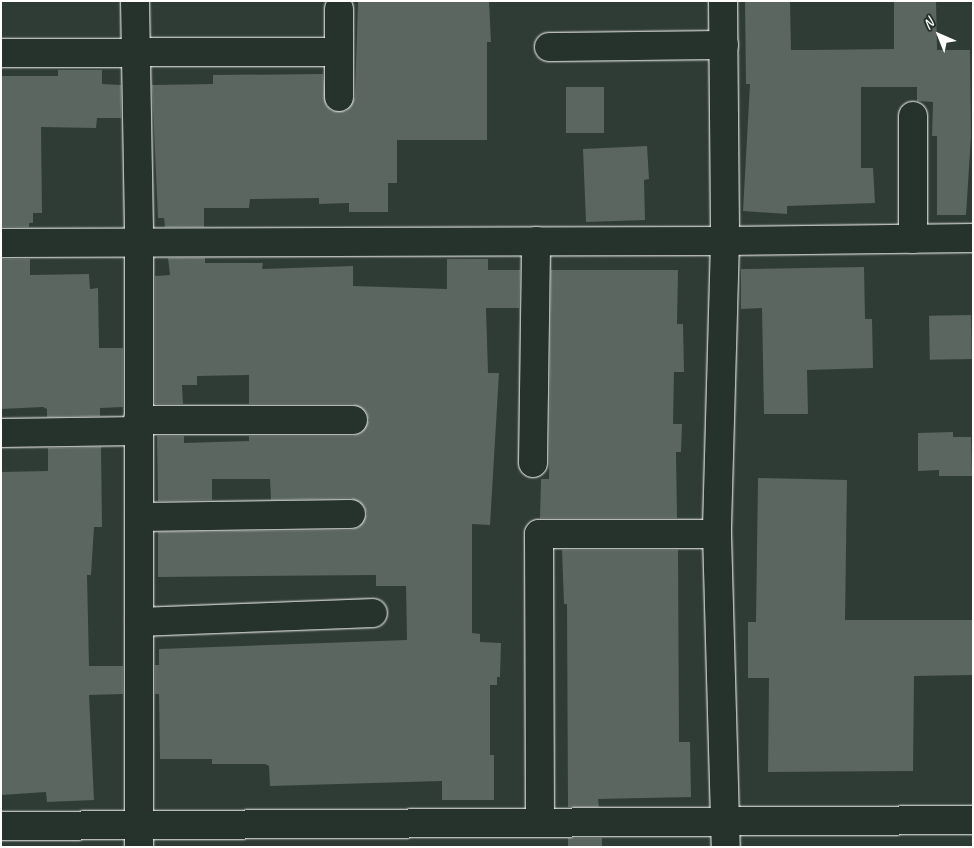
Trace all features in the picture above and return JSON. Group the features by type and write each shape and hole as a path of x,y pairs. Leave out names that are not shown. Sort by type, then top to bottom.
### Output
{"street":[{"path":"135,1 138,241 139,836"},
{"path":"723,1 725,241 717,534 726,834"},
{"path":"339,9 339,97"},
{"path":"549,47 724,46"},
{"path":"1,53 339,52"},
{"path":"913,116 913,238"},
{"path":"1,243 138,241 725,241 973,238"},
{"path":"533,463 536,241"},
{"path":"1,433 138,425 353,420"},
{"path":"139,517 351,514"},
{"path":"540,823 539,534 717,534"},
{"path":"139,622 373,613"},
{"path":"1,826 139,836 540,823 726,834 973,820"}],"building":[{"path":"358,1 489,1 491,42 487,42 487,140 397,140 397,183 388,183 388,212 349,212 349,203 319,204 319,198 250,199 249,208 204,208 204,227 165,227 164,218 158,218 152,85 213,84 213,75 323,74 326,105 332,111 346,111 355,97"},
{"path":"745,1 790,1 791,50 811,50 894,49 894,1 936,1 937,50 970,50 971,136 966,215 937,215 937,136 932,136 933,102 917,101 917,87 861,87 861,168 873,168 875,203 787,206 787,214 743,211 750,84 746,84"},
{"path":"58,70 102,70 102,84 121,85 121,118 97,118 96,128 41,127 42,213 33,213 33,223 29,223 29,227 1,227 1,76 58,76"},
{"path":"566,87 604,87 604,133 566,133"},
{"path":"647,146 649,179 644,180 645,220 586,222 583,149"},
{"path":"168,258 205,258 205,263 263,263 262,269 353,266 353,286 447,289 447,259 488,259 488,270 520,270 519,308 486,308 488,373 499,373 490,525 472,524 472,633 480,634 480,642 501,643 500,677 497,677 497,685 490,685 490,755 494,755 494,800 442,800 442,781 270,786 269,766 265,764 212,764 212,759 160,759 159,694 155,694 155,665 159,665 159,649 407,640 406,586 376,586 376,575 158,577 158,532 351,530 359,527 367,514 364,506 351,498 271,500 270,479 212,479 212,500 158,501 157,436 184,436 184,443 249,441 249,436 353,436 361,433 369,420 366,412 353,404 249,404 249,375 197,376 197,385 182,385 183,404 155,404 155,276 170,275"},
{"path":"1,259 30,259 30,275 89,274 90,289 98,288 99,348 123,348 123,407 100,408 100,416 47,417 47,409 43,407 1,409"},
{"path":"864,267 865,319 872,319 873,368 807,370 808,414 764,414 762,308 741,309 741,269"},
{"path":"551,270 678,270 677,324 683,324 684,372 674,372 673,424 682,424 681,452 676,452 677,518 540,518 541,479 549,479"},
{"path":"971,315 972,359 930,360 929,316"},
{"path":"953,432 953,437 971,437 972,476 939,476 939,470 918,471 918,433"},
{"path":"101,447 102,527 94,527 91,575 87,575 89,666 123,666 123,694 89,695 94,800 47,802 46,792 1,795 1,472 48,471 48,448"},
{"path":"758,478 847,480 845,620 973,620 973,675 914,676 913,771 768,772 769,678 748,678 748,622 756,622"},
{"path":"562,550 678,550 679,742 690,742 691,797 598,799 599,807 568,807 567,604 564,604"},
{"path":"568,838 602,838 602,847 568,847"}]}
